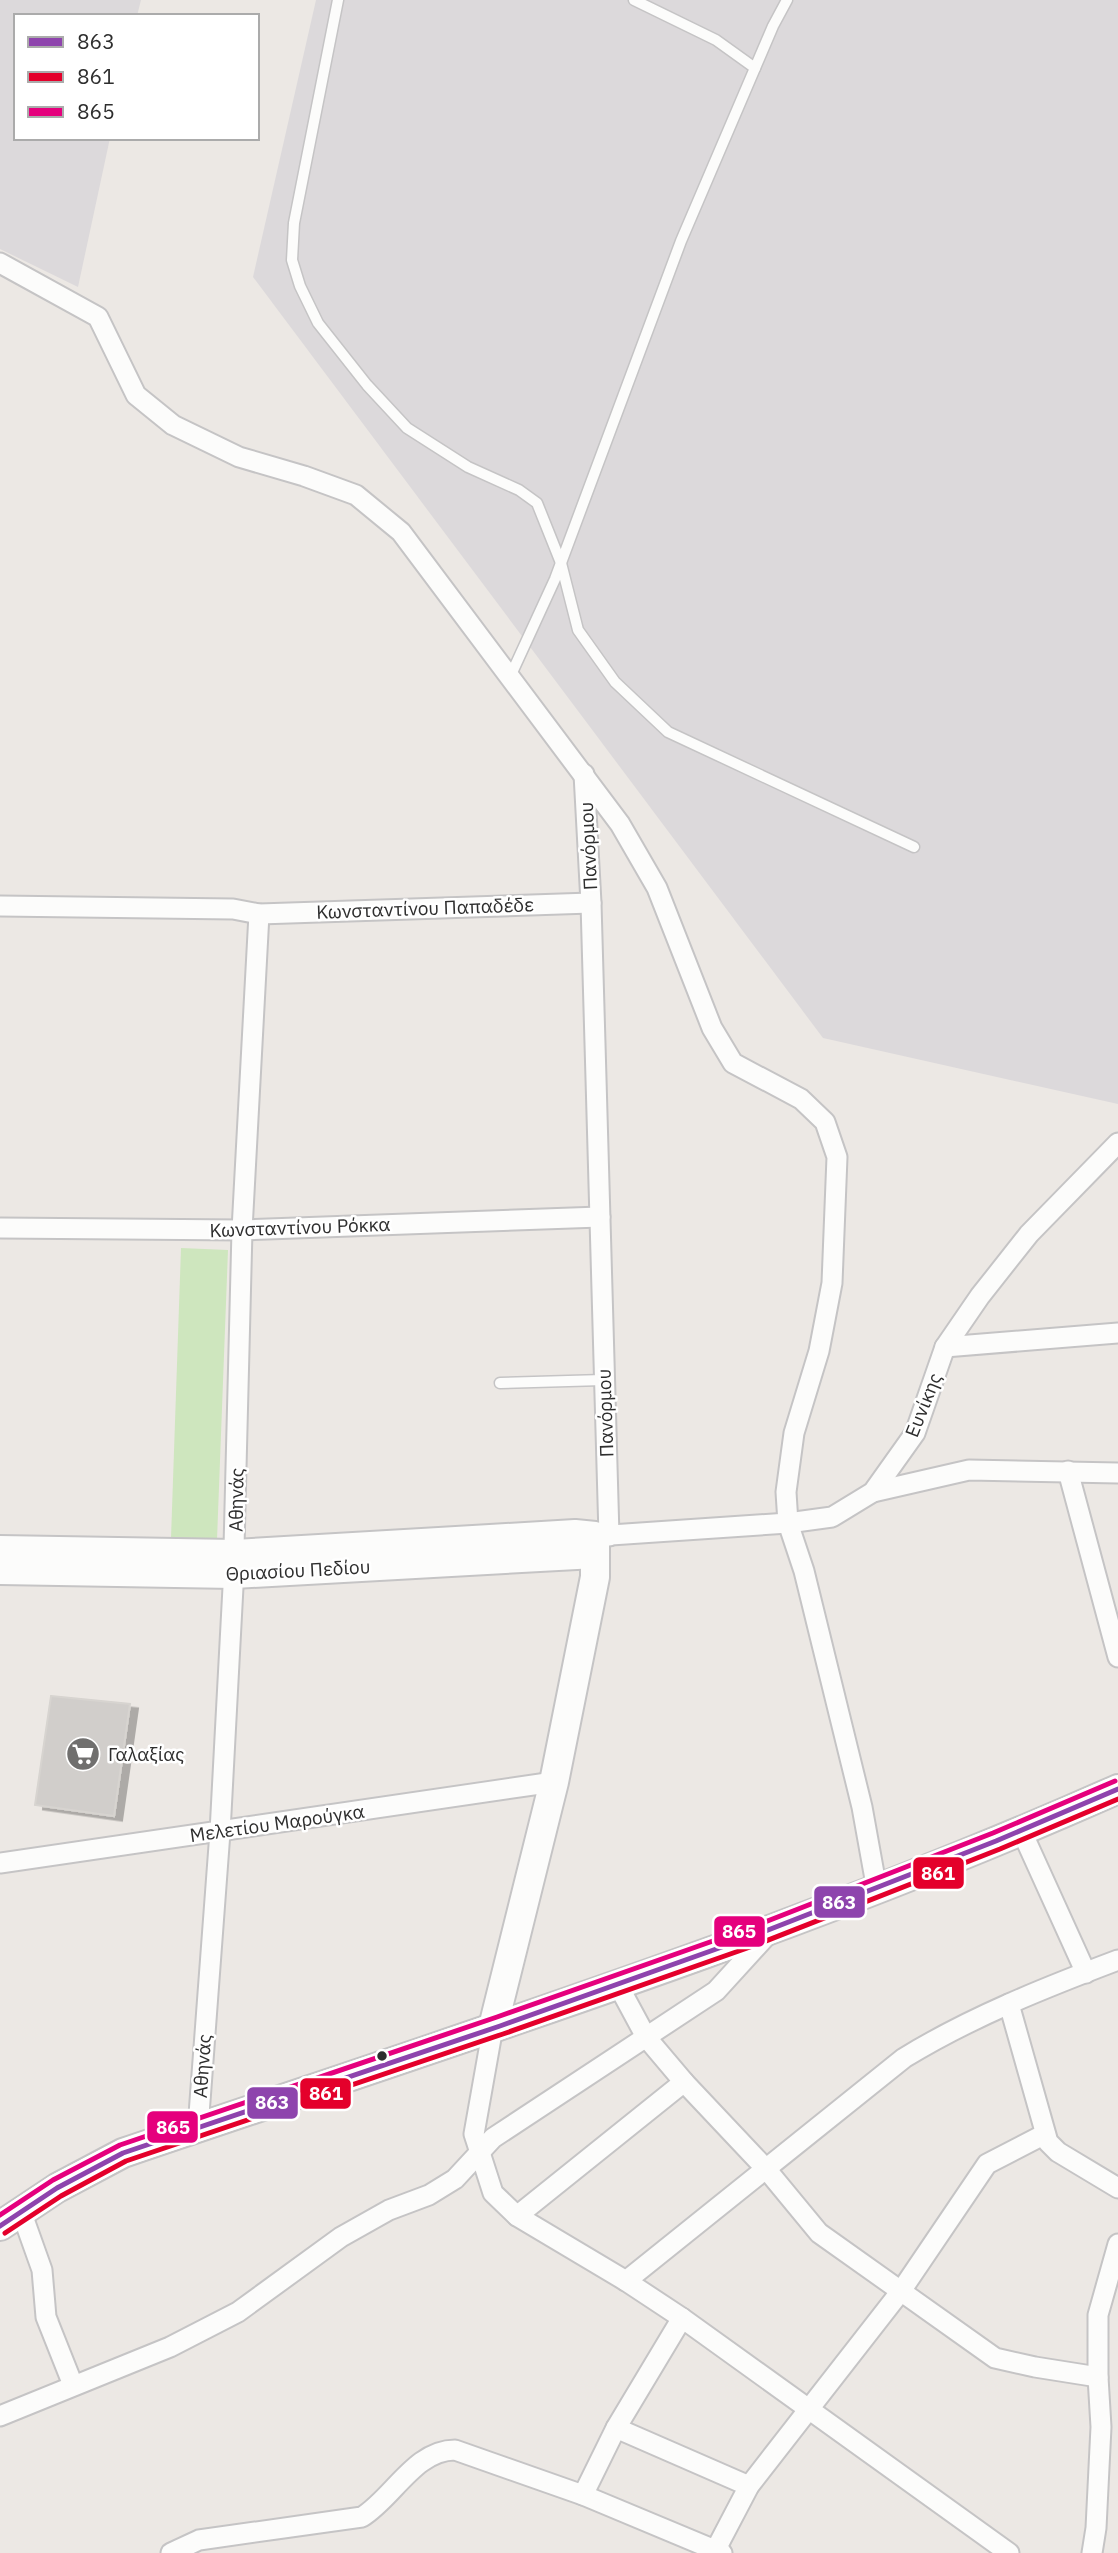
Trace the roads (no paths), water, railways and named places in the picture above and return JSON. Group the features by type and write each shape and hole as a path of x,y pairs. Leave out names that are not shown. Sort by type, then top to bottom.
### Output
{"main road":[{"name":"Θριασίου Πεδίου","path":"0,1570 234,1564 575,1534 600,1542"},
{"name":"Πανόρμου","path":"493,2027 554,1782 600,1542"},
{"name":"Θριασίου Πεδίου","path":"0,1550 234,1564"},
{"path":"11,2218 57,2188 123,2153 618,1986 772,1930 1022,1832 1118,1789"}],"street":[{"path":"0,263 98,317 136,395 173,425 239,457 356,495 401,532 620,824 657,888 712,1028 733,1063 801,1099 825,1122 837,1157 832,1283 819,1351 794,1433 786,1492 788,1522 804,1571 862,1807 877,1891"},
{"name":"Πανόρμου","path":"584,774 591,903 600,1217 603,1380 600,1542"},
{"name":"Κωνσταντίνου Παπαδέδε","path":"0,906 233,909 259,914 591,903"},
{"name":"Αθηνάς","path":"198,2128 220,1832 234,1564 242,1230 259,914"},
{"name":"Ευνίκης","path":"600,1542 832,1517 873,1492 915,1433 945,1347 980,1296 1029,1234 1118,1143"},
{"name":"Κωνσταντίνου Ρόκκα","path":"0,1228 242,1230 600,1217"},
{"path":"945,1347 1118,1333"},
{"path":"873,1492 969,1470 1118,1474"},
{"path":"1068,1471 1118,1657"},
{"name":"Μελετίου Μαρούγκα","path":"0,1863 554,1782"},
{"path":"1022,1832 1086,1973"},
{"path":"0,2416 170,2347 238,2312 341,2237 389,2210 429,2195 455,2179 494,2138 716,1991 772,1930"},
{"path":"625,2281 904,2058 940,2036 1009,2004 1118,1960"},
{"path":"618,1986 646,2037 684,2082 767,2170 820,2233 995,2358 1098,2378"},
{"path":"1009,2004 1045,2134 1058,2152 1118,2188"},
{"path":"493,2027 474,2134 493,2193 517,2216 682,2318 1009,2553"},
{"path":"517,2216 684,2082"},
{"path":"171,2553 199,2540 362,2517 375,2509 425,2458 441,2450 455,2450 583,2495 719,2551 749,2486 901,2291 987,2164 1045,2134"},
{"path":"11,2218 43,2270 46,2316 73,2385"},
{"path":"1092,2553 1110,2429 1098,2378 1098,2315 1118,2244"},
{"path":"583,2495 616,2428 682,2318"},
{"path":"616,2428 749,2486"}],"lane":[{"path":"338,0 294,223 292,260 300,286 318,323 407,428 468,467 519,490 537,503 561,563 578,630 615,682 668,732 914,847"},
{"path":"634,0 716,40 755,68"},
{"path":"510,677 561,563 681,241 773,26 787,0"},
{"path":"500,1383 603,1380"}],"place":[{"name":"Γαλαξίας","path":"83,1754"}]}
